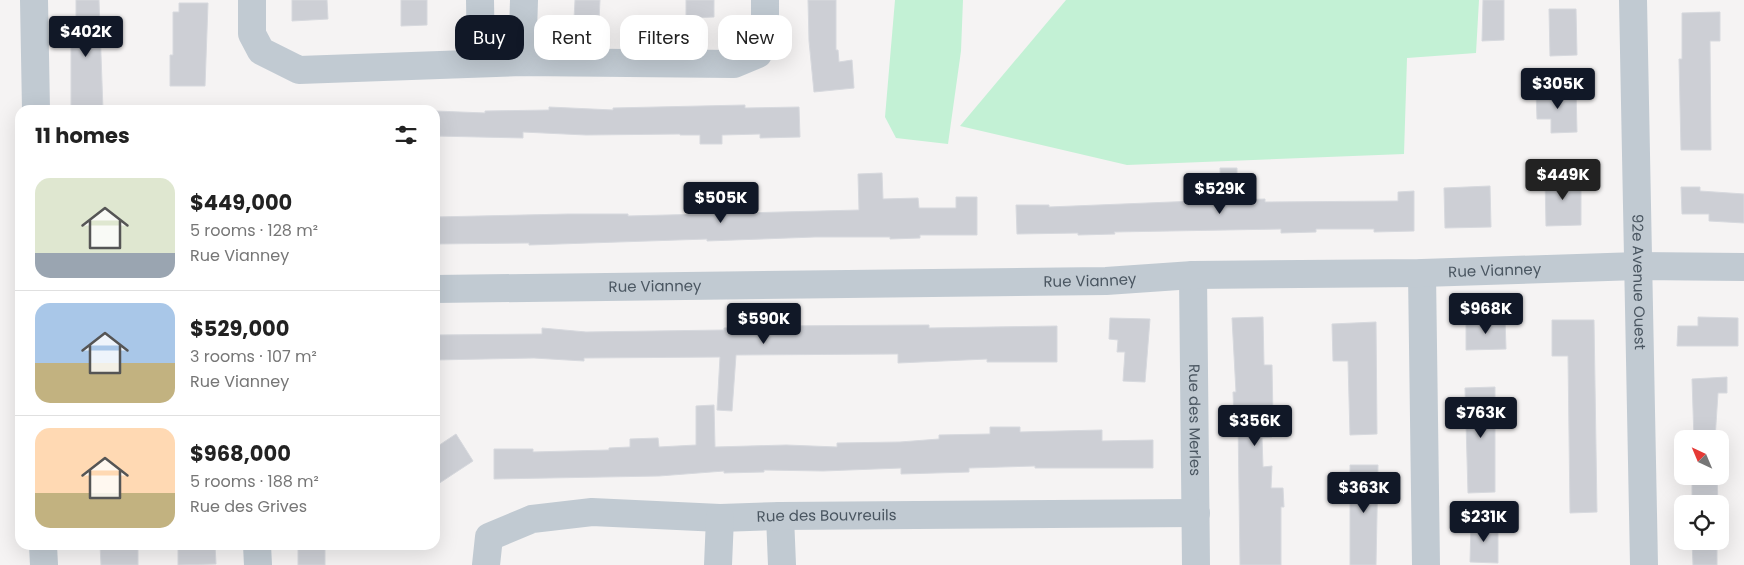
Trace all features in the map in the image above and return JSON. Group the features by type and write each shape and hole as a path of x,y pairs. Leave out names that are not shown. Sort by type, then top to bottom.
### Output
{"street":[{"path":"34,0 36,105"},
{"path":"252,0 252,34 261,51 299,70 522,62 734,64 758,54 765,18 765,0"},
{"path":"480,0 481,63"},
{"path":"522,62 524,0"},
{"name":"92e Avenue Ouest","path":"1633,0 1644,565"},
{"name":"Rue Vianney","path":"440,289 1106,281 1193,275 1422,274 1638,266 1744,267"},
{"path":"1422,274 1426,565"},
{"name":"Rue des Merles","path":"1193,275 1196,565"},
{"name":"Rue des Bouvreuils","path":"486,565 489,537 532,519 592,512 720,518 1196,513"},
{"path":"780,516 782,565"},
{"path":"718,565 720,518"},
{"path":"43,550 44,565"},
{"path":"257,550 258,565"}],"green space":[{"path":"895,0 963,0 961,51 948,144 896,138 885,117"},
{"path":"1066,0 1479,0 1476,53 1407,58 1404,154 1127,165 960,126"}],"building":[{"path":"76,0 99,0 103,105 71,105 71,19 76,19"},
{"path":"292,0 327,0 328,19 292,21"},
{"path":"401,0 427,0 427,25 401,26"},
{"path":"575,0 600,0 599,15 574,15"},
{"path":"686,0 714,0 714,17 708,17 708,15 686,15"},
{"path":"808,0 836,0 836,50 838,50 839,62 852,60 854,88 814,92 809,41"},
{"path":"1483,0 1504,0 1504,40 1482,41"},
{"path":"179,3 208,3 205,86 170,86 170,55 173,55 173,12 179,12"},
{"path":"1549,9 1576,9 1577,55 1550,56"},
{"path":"1720,12 1720,41 1710,41 1711,150 1681,150 1679,59 1682,59 1682,13"},
{"path":"1576,90 1577,132 1551,133 1551,119 1537,119 1536,91"},
{"path":"745,105 745,108 799,107 800,137 760,138 760,134 722,135 722,144 700,144 700,135 680,134 586,135 523,132 523,138 440,136 440,111 485,113 485,111 549,110 549,107 613,110 613,108"},
{"path":"1220,168 1237,168 1237,200 1265,199 1265,202 1398,201 1398,192 1414,191 1414,231 1374,232 1374,229 1316,229 1316,232 1281,233 1281,229 1114,232 1115,234 1078,235 1078,233 1017,234 1016,205 1049,205 1049,207 1221,200"},
{"path":"882,173 883,199 918,198 919,208 956,208 956,197 977,197 977,235 920,235 920,238 890,239 890,237 815,237 529,245 529,243 440,244 440,217 568,214 628,214 628,216 859,210 858,174"},
{"path":"1581,176 1581,225 1546,226 1545,177"},
{"path":"1490,186 1491,227 1445,228 1444,188"},
{"path":"1681,187 1700,187 1700,191 1744,194 1744,223 1709,221 1709,214 1682,214"},
{"path":"1263,317 1264,365 1272,365 1273,419 1272,437 1262,438 1263,467 1272,466 1271,488 1283,488 1284,507 1281,507 1281,565 1240,565 1238,420 1234,420 1233,392 1236,392 1232,318"},
{"path":"1698,317 1738,318 1738,346 1677,346 1678,326 1698,326"},
{"path":"1110,318 1150,319 1145,382 1123,381 1125,352 1117,352 1118,340 1109,339"},
{"path":"1505,319 1506,349 1466,350 1466,320"},
{"path":"1552,320 1594,320 1597,512 1570,513 1568,356 1552,356"},
{"path":"1376,322 1377,434 1350,435 1348,361 1333,361 1332,324"},
{"path":"929,325 929,328 1057,326 1057,362 987,362 987,359 898,363 898,354 736,355 732,411 717,410 720,357 584,358 584,361 534,358 440,360 440,335 542,334 542,328 586,332 724,330 724,328"},
{"path":"1727,377 1727,393 1718,393 1716,430 1694,430 1692,379"},
{"path":"1495,387 1495,492 1468,493 1465,388"},
{"path":"714,405 715,447 786,445 837,447 837,443 900,442 939,439 939,435 990,434 990,427 1020,427 1020,432 1102,430 1102,441 1153,440 1153,468 1035,468 1035,466 969,468 969,472 901,474 901,468 823,471 764,470 764,472 724,473 724,471 659,476 494,479 494,449 533,449 533,452 609,450 609,448 630,447 630,439 658,438 659,447 696,445 696,406"},
{"path":"456,434 473,461 440,483 440,445"},
{"path":"1350,465 1378,465 1376,565 1350,565"},
{"path":"1692,485 1717,485 1718,495 1692,495"},
{"path":"1471,523 1498,523 1498,563 1470,562"},
{"path":"100,550 138,550 138,565 101,565"},
{"path":"178,550 215,550 216,564 178,565"},
{"path":"298,550 325,550 325,565 298,565"},
{"path":"1692,550 1717,550 1717,565 1693,565"}]}
